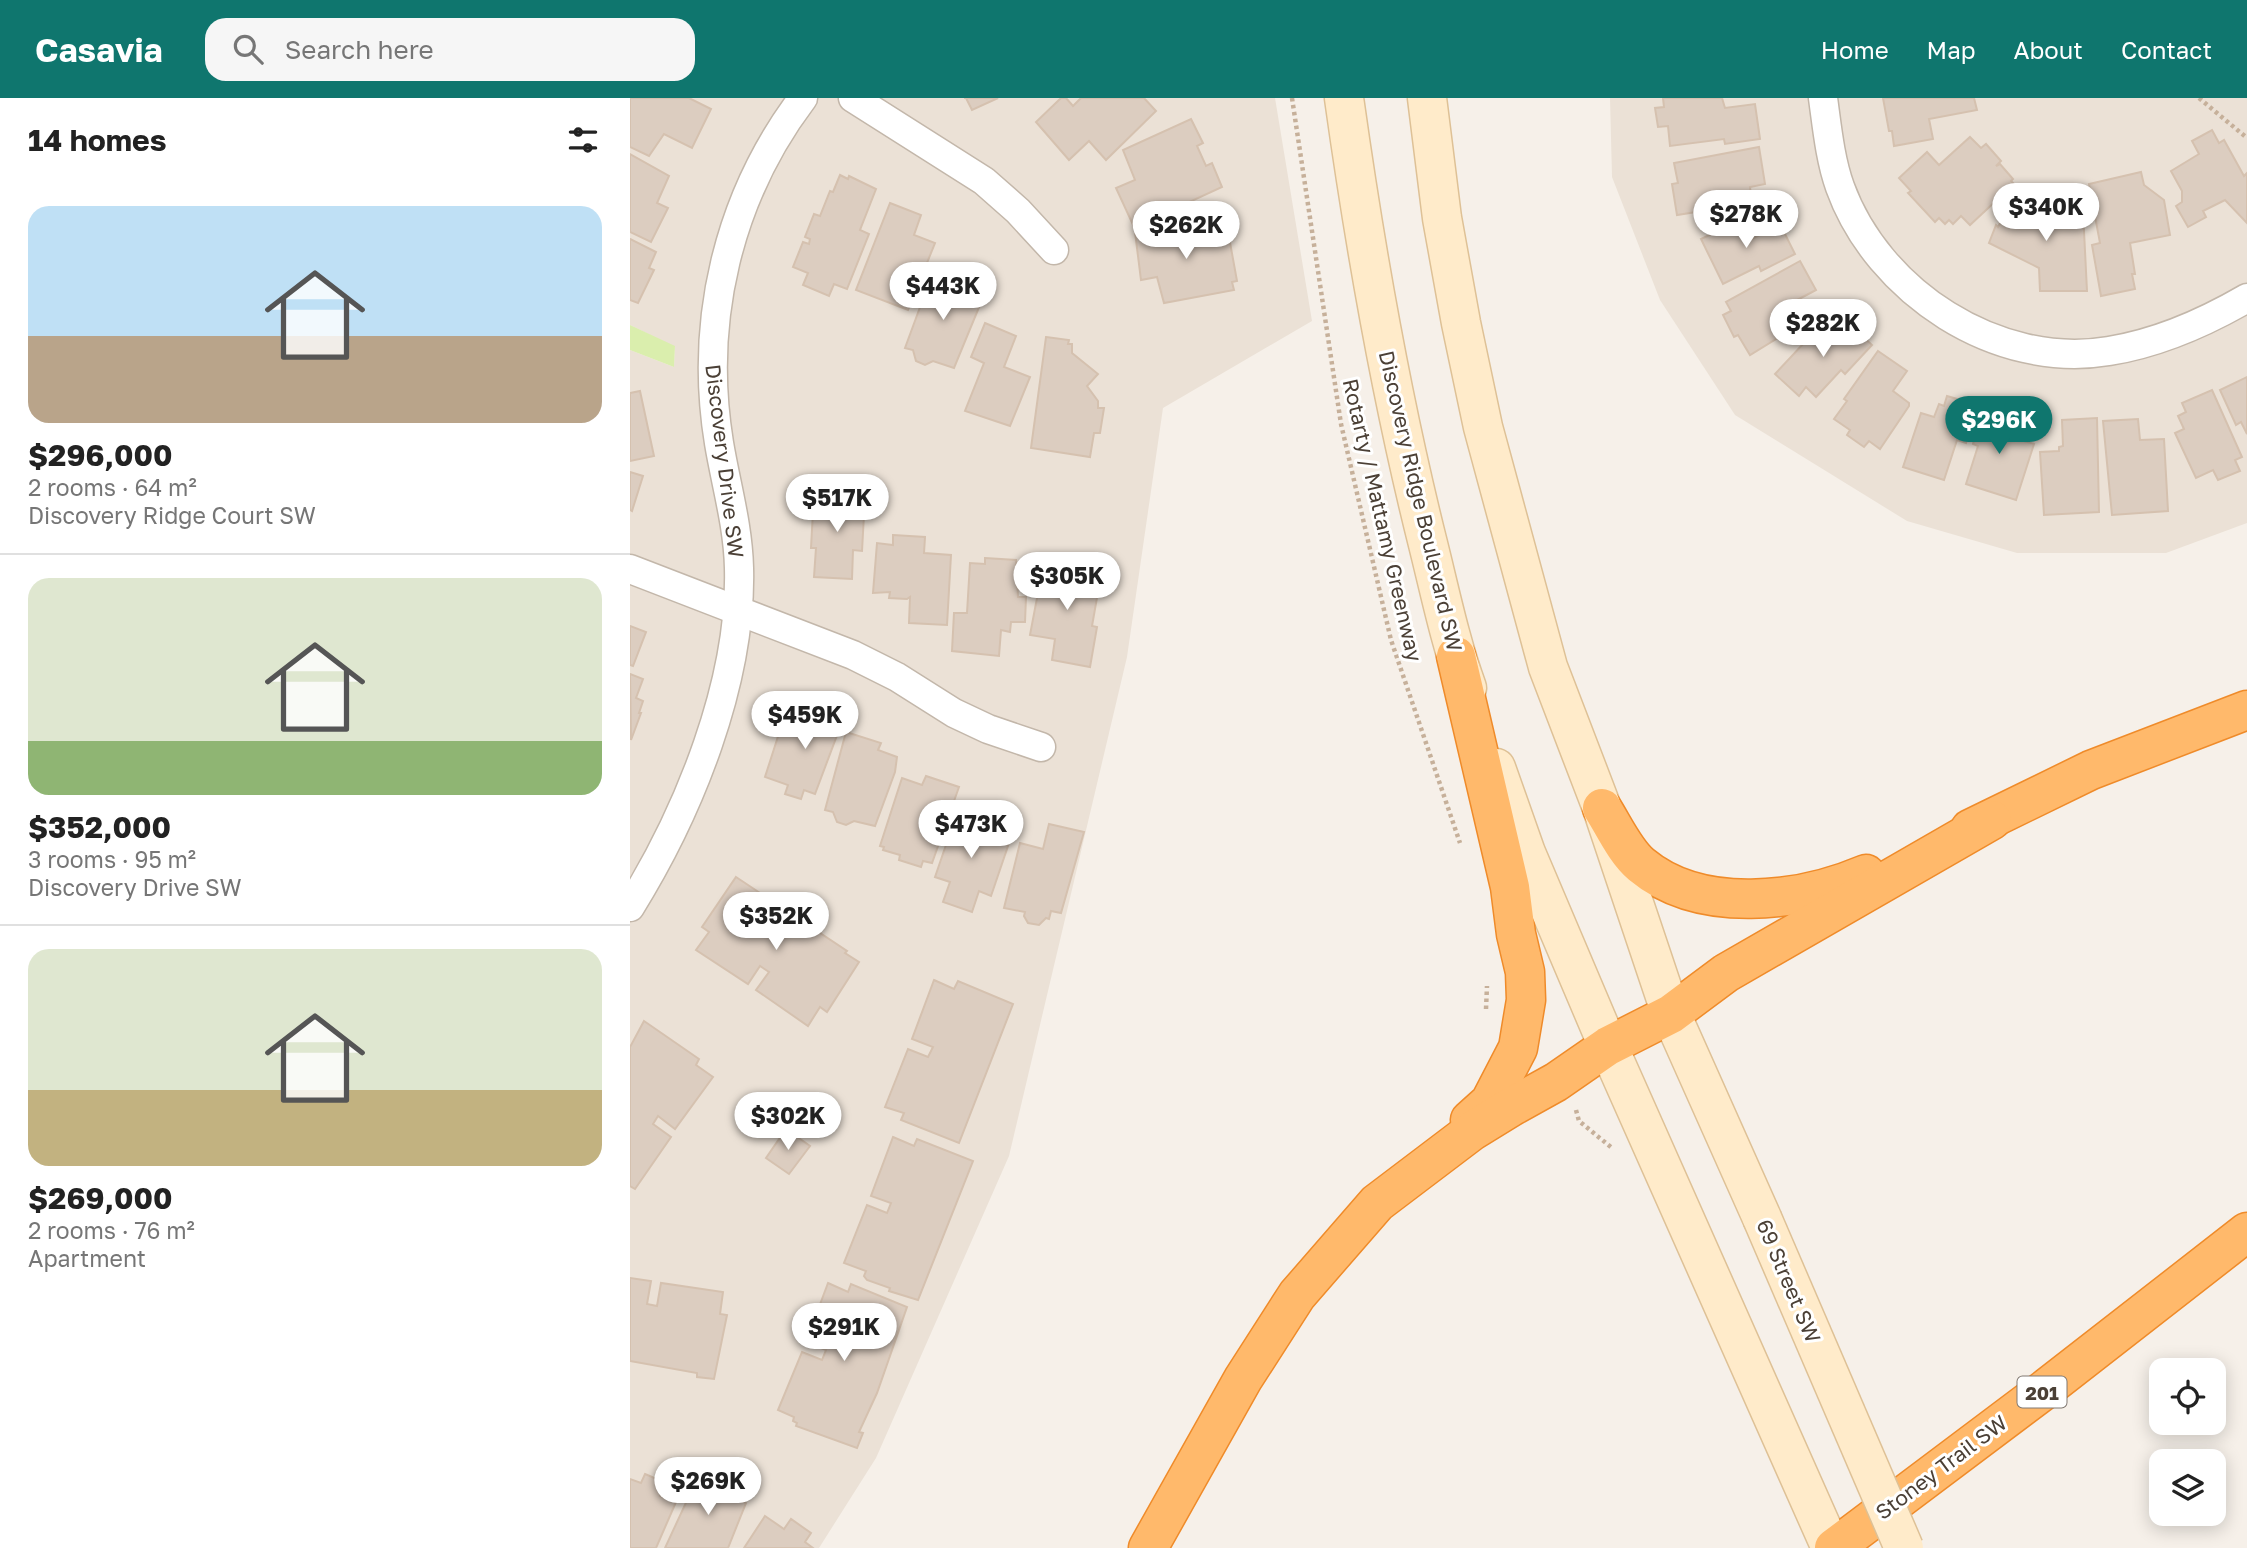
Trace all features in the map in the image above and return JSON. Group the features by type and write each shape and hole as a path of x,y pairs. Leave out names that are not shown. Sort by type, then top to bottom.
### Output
{"highway":[{"path":"1147,1548 1243,1379 1297,1295 1377,1203 1490,1102 1518,1048 1523,1024 1525,972 1516,934 1510,887 1456,656"},
{"path":"1377,1203 1472,1131 1556,1082 1608,1046 1671,1014 1726,973 1992,820 2091,770 2247,710"},
{"path":"1602,808 1638,863 1660,879 1684,890 1744,898 1773,897 1838,886 1992,820"},
{"name":"Stoney Trail SW","path":"1833,1548 2048,1387 2247,1231"}],"street":[{"name":"Discovery Drive SW","path":"630,907 673,827 692,784 722,694 737,610 737,528 719,442 712,351 716,304 729,243 751,185 786,121 803,98"},
{"path":"853,98 984,181 1018,211 1054,250"},
{"name":"Discovery Ridge Boulevard SW","path":"1344,98 1370,268 1408,463 1456,656 1526,853 1608,1046"},
{"path":"1427,98 1442,218 1483,427 1548,667 1602,808 1671,1014"},
{"path":"1823,98 1839,185 1863,233 1903,282 1944,315 1982,334 2031,349 2062,354 2107,352 2161,339 2213,317 2247,298"},
{"path":"630,569 853,655 897,677 954,713 988,729 1041,747"},
{"name":"69 Street SW","path":"1671,1014 1904,1548"},
{"path":"1608,1046 1833,1548"}],"path":[{"name":"Rotarty / Mattamy Greenway","path":"1292,98 1341,424 1391,640 1462,846"},
{"path":"2199,98 2247,138"},
{"path":"1485,1021 1488,981"}],"shaded area":[{"path":"630,98 1275,98 1312,321 1163,408 1127,657 1009,1156 876,1458 819,1548 630,1548 630,350 674,367 675,347 630,325"},
{"path":"1610,98 2247,98 2247,523 2166,553 2017,553 1907,521 1735,415 1660,300 1612,177"}],"green space":[{"path":"630,325 675,346 674,367 630,350"}],"building":[{"path":"630,98 689,98 711,109 692,148 664,134 649,156 630,147"},
{"path":"966,98 998,98 972,110"},
{"path":"1061,98 1066,98 1073,106 1081,98 1144,98 1156,111 1106,160 1089,141 1069,160 1036,122"},
{"path":"1663,98 1722,98 1725,108 1755,104 1760,139 1725,144 1724,139 1670,146 1668,126 1658,127 1655,108 1664,107"},
{"path":"1883,98 1974,98 1977,110 1929,119 1933,139 1894,146"},
{"path":"1191,119 1203,143 1197,146 1206,166 1212,163 1222,187 1187,203 1189,205 1134,227 1116,188 1135,180 1123,150"},
{"path":"2212,130 2219,143 2224,140 2244,176 2247,173 2247,223 2225,200 2203,211 2206,217 2188,227 2176,206 2182,202 2182,191 2171,171 2199,154 2192,141"},
{"path":"1970,137 1981,148 1986,144 2001,161 1996,166 2000,164 2014,184 1970,225 1961,216 1953,224 1949,220 1945,224 1939,218 1935,222 1908,193 1911,191 1899,178 1927,152 1939,165"},
{"path":"1759,147 1765,184 1750,187 1752,203 1677,215 1672,184 1678,183 1674,163"},
{"path":"630,154 669,176 657,203 668,208 651,242 630,232"},
{"path":"2141,172 2144,185 2164,200 2170,235 2130,243 2135,289 2101,296 2092,245 2100,243 2089,184"},
{"path":"840,175 848,179 849,176 876,189 860,230 869,234 847,289 834,284 829,296 803,285 808,273 793,267 803,242 809,244 810,239 805,237 814,214 820,216"},
{"path":"2028,190 2038,196 2039,207 2059,216 2061,212 2083,211 2087,291 2040,291 2039,268 1989,243 1996,225 1998,227 2004,216 2007,217 2020,193"},
{"path":"890,203 921,215 914,235 935,243 908,310 856,290"},
{"path":"1743,219 1752,239 1780,224 1795,254 1761,271 1759,266 1723,284 1701,239"},
{"path":"1202,220 1206,241 1229,237 1237,281 1232,282 1234,290 1164,303 1157,277 1141,280 1135,232"},
{"path":"630,239 656,252 649,268 654,270 638,303 630,300"},
{"path":"1800,261 1816,290 1797,300 1807,320 1750,355 1738,335 1734,337 1723,315 1731,311 1726,302"},
{"path":"933,272 966,285 963,293 982,300 954,368 933,361 925,365 916,361 913,350 905,348"},
{"path":"1847,322 1872,345 1845,374 1841,370 1816,397 1806,387 1799,396 1775,374 1820,326 1833,337"},
{"path":"985,323 1016,336 1004,367 1030,377 1010,426 965,411 984,363 971,357"},
{"path":"1046,337 1069,340 1072,353 1098,374 1087,386 1098,401 1098,408 1104,408 1100,433 1094,433 1090,457 1031,448"},
{"path":"1878,351 1907,371 1893,391 1909,403 1880,449 1869,441 1864,447 1847,435 1850,430 1834,419 1847,401 1844,399"},
{"path":"2247,377 2247,434 2241,422 2236,425 2220,390"},
{"path":"2212,390 2242,457 2235,460 2240,471 2218,480 2213,470 2196,478 2175,433 2184,429 2178,416 2186,412 2182,403"},
{"path":"640,391 654,456 630,461 630,393"},
{"path":"1947,396 1978,405 1966,443 1957,440 1944,480 1903,467 1921,413 1934,417 1939,404 1944,406"},
{"path":"1984,407 2018,418 2011,437 2034,444 2016,500 1966,484 1978,446 1973,444"},
{"path":"2097,418 2099,512 2044,515 2040,452 2059,451 2059,447 2063,446 2062,420"},
{"path":"2138,419 2140,440 2164,439 2168,511 2112,515 2103,421"},
{"path":"630,472 643,476 632,511 630,510"},
{"path":"814,493 865,496 862,551 853,550 852,579 814,577 816,548 811,548"},
{"path":"893,535 925,537 924,553 951,555 947,625 909,623 910,597 889,598 890,592 873,593 877,543 893,545"},
{"path":"985,558 1016,560 1018,597 1026,597 1025,622 1011,622 1010,632 1001,630 999,656 952,651 954,613 967,613 970,563 985,564"},
{"path":"1044,561 1101,575 1092,626 1097,627 1090,667 1052,660 1055,639 1030,635"},
{"path":"630,626 646,632 633,666 630,665"},
{"path":"630,674 643,679 636,698 643,701 641,713 631,740"},
{"path":"812,703 845,714 815,794 804,790 801,799 785,794 788,785 765,777 782,724 802,731"},
{"path":"846,732 881,743 878,750 897,757 895,772 875,826 854,821 846,825 837,822 833,812 825,810"},
{"path":"926,776 959,787 932,863 923,861 921,867 899,860 900,855 883,850 884,847 880,846 902,778 922,785"},
{"path":"959,807 993,818 987,835 1009,843 991,896 979,891 972,912 943,902 950,882 935,877"},
{"path":"1049,824 1084,832 1061,913 1051,911 1049,919 1046,918 1039,925 1028,923 1025,912 1004,908 1020,843 1043,849"},
{"path":"736,877 847,951 845,953 859,962 827,1012 820,1007 808,1026 756,990 769,972 760,966 748,984 696,950 709,932 702,927"},
{"path":"934,980 954,989 958,981 1013,1004 959,1143 901,1120 904,1113 885,1107 908,1049 928,1057 933,1047 912,1039"},
{"path":"644,1021 699,1059 696,1065 713,1077 675,1129 658,1116 653,1124 671,1137 635,1189 630,1186 630,1047"},
{"path":"786,1129 810,1146 789,1174 766,1158"},
{"path":"893,1137 914,1146 917,1139 973,1161 918,1300 889,1291 890,1288 867,1280 864,1276 866,1271 844,1263 867,1205 887,1213 891,1203 871,1196"},
{"path":"630,1278 651,1281 647,1304 657,1306 661,1283 723,1292 720,1314 727,1315 714,1379 697,1377 697,1373 630,1361"},
{"path":"828,1283 848,1292 851,1284 907,1307 877,1393 859,1432 863,1433 857,1448 796,1426 794,1417 778,1410 802,1352 822,1360 826,1350 806,1342"},
{"path":"645,1474 666,1483 660,1496 676,1502 656,1548 630,1548 630,1479 641,1483"},
{"path":"716,1474 737,1483 731,1496 746,1503 728,1548 665,1548 696,1481 710,1487"},
{"path":"765,1516 784,1529 791,1519 811,1533 805,1542 813,1548 744,1548"}]}
